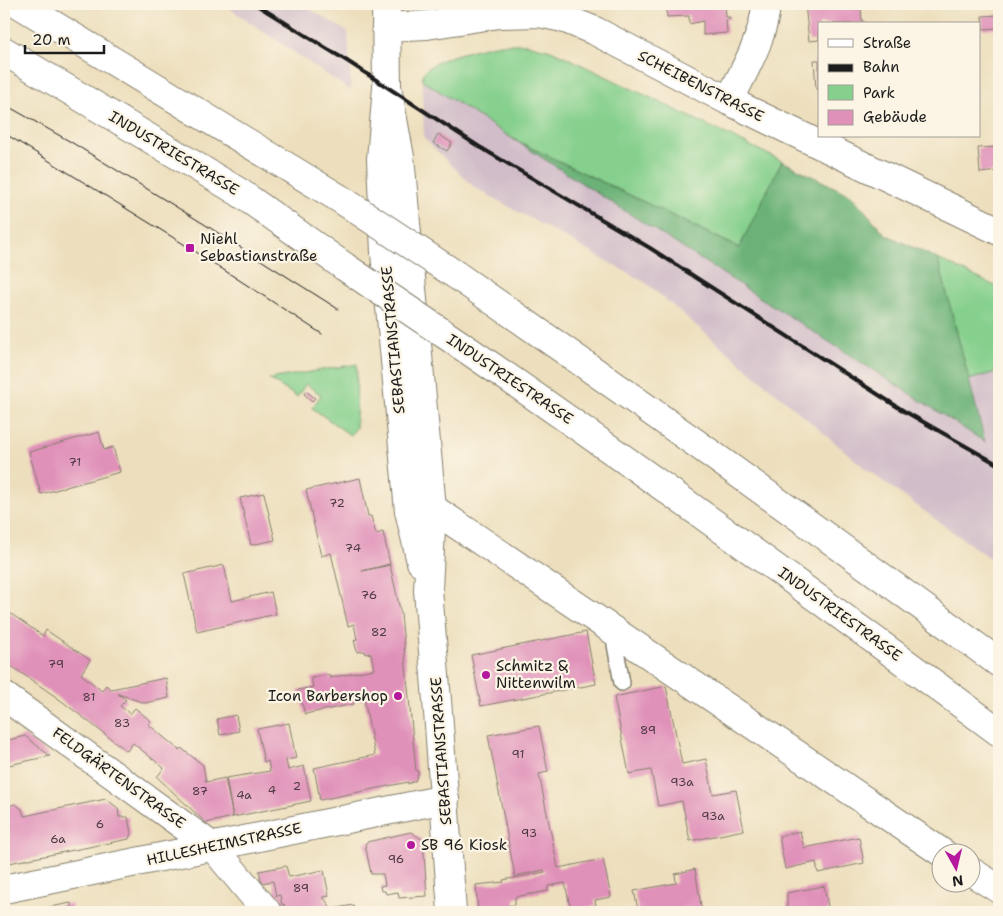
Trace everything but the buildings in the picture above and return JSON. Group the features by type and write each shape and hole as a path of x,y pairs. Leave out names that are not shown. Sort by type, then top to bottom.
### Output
{"main road":[{"path":"19,4 342,200 456,275 615,384 999,663"},
{"path":"729,101 758,40 765,20 766,4"},
{"name":"SCHEIBENSTRASSE","path":"386,15 427,25 499,14 563,11 595,31 729,101 999,231"},
{"name":"SEBASTIANSTRASSE","path":"386,15 386,87 381,159 385,253 409,511 428,590"},
{"name":"INDUSTRIESTRASSE","path":"4,51 239,192 345,267 593,436 790,577 999,732"},
{"name":"SEBASTIANSTRASSE","path":"386,87 400,157 432,508 428,590 452,912"},
{"path":"432,508 930,845"},
{"name":"FELDGÄRTENSTRASSE","path":"4,696 213,846 267,912"},
{"name":"HILLESHEIMSTRASSE","path":"4,889 445,799"},
{"path":"980,877 999,889"}],"lane":[{"path":"619,634 615,644 622,684"}],"shaded area":[{"path":"223,4 302,4 348,32 351,91"},
{"path":"422,80 985,441 938,259 999,288 999,565 866,469 646,283 474,187 424,138"}],"green space":[{"path":"500,44 527,44 551,50 782,161 740,248 513,139 422,80 426,70 441,60 483,47"},
{"path":"513,139 739,248 782,161 852,196 885,234 938,259 985,442"},
{"path":"938,259 999,288 999,371 969,380"},
{"path":"357,364 356,428 350,435 312,408 321,395 306,384 297,397 269,379"}],"tram line":[{"path":"4,104 71,142 338,309"},
{"path":"4,133 190,248 322,334"}],"railway":[{"path":"255,4 478,146 650,248 904,411 999,465"}],"place":[{"name":"Niehl Sebastianstraße","path":"190,248"},
{"name":"Schmitz & Nittenwilm","path":"486,675"},
{"name":"Icon Barbershop","path":"398,696"},
{"name":"SB 96 Kiosk","path":"411,845"}]}
